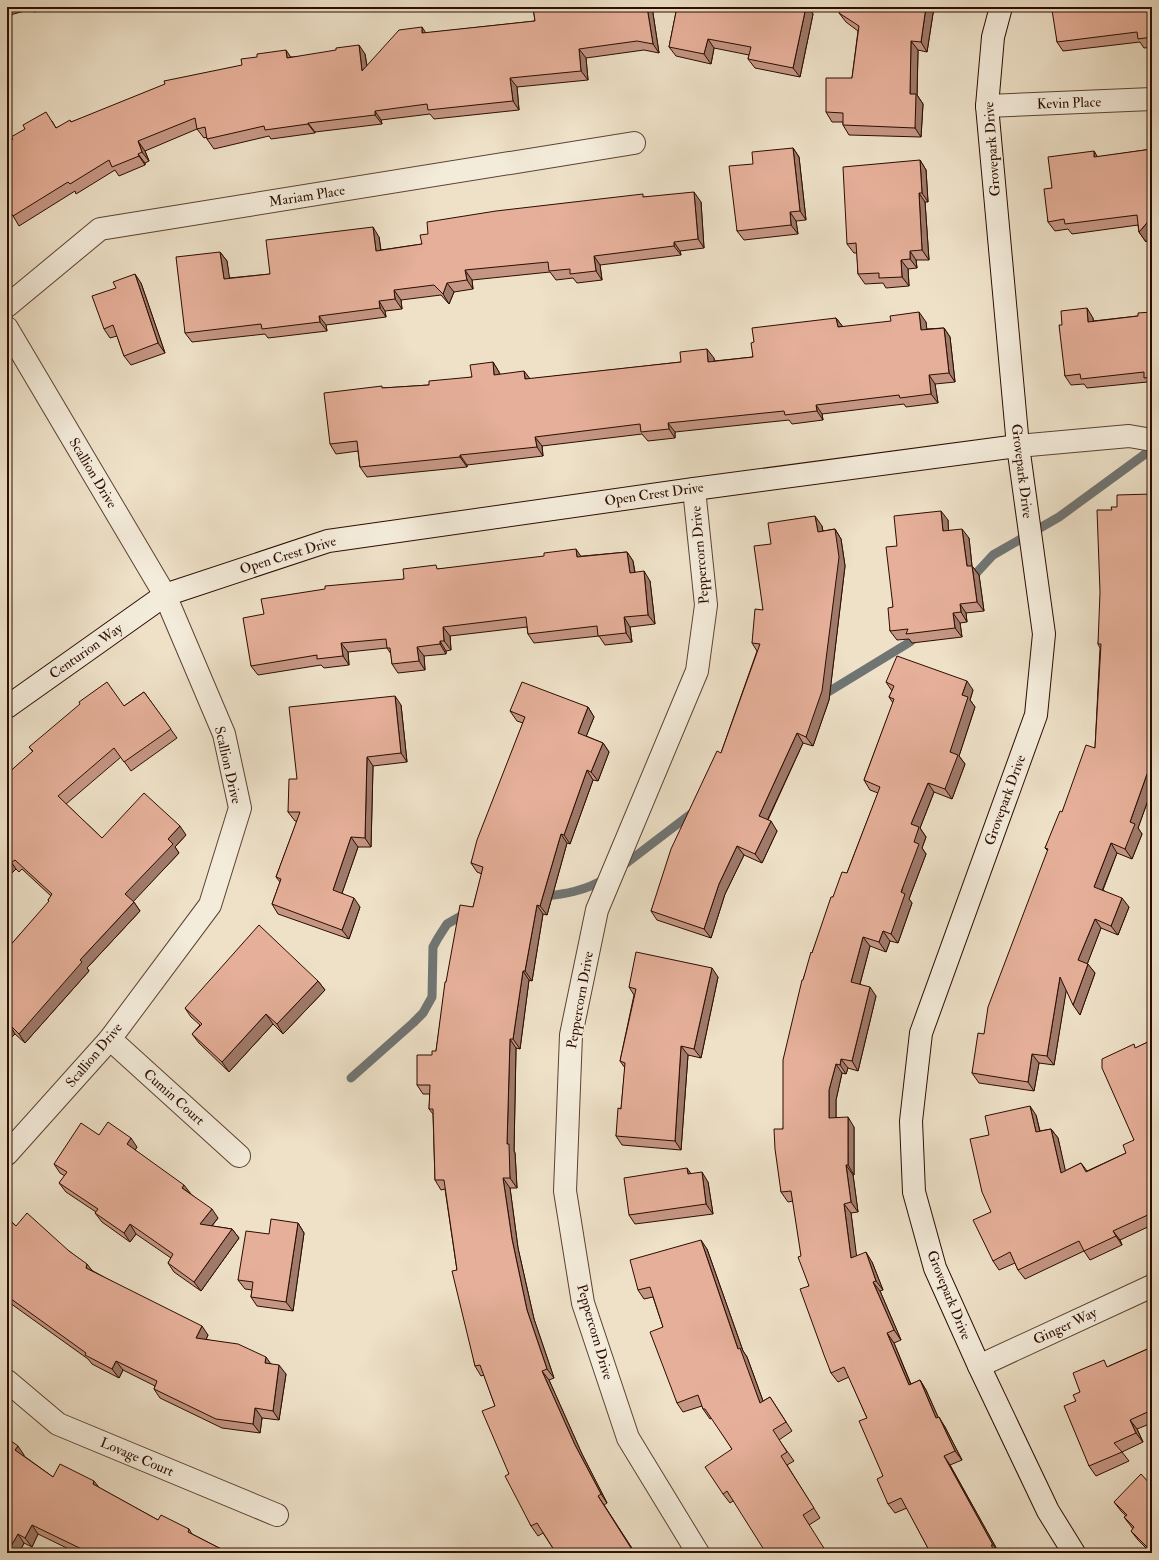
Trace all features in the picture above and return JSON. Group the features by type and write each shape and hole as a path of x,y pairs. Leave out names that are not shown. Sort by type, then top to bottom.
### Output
{"street":[{"name":"Grovepark Drive","path":"1000,7 993,38 987,106 1018,446 1044,634 1036,715 921,1032 911,1121 914,1192 935,1268 979,1366 1048,1511 1074,1553"},
{"name":"Kevin Place","path":"987,106 1152,100"},
{"name":"Mariam Place","path":"7,306 100,230 634,143"},
{"name":"Scallion Drive","path":"7,328 165,595 224,734 240,808 210,905 110,1039 7,1154"},
{"name":"Open Crest Drive","path":"165,595 328,541 694,489 1018,446 1129,436 1152,440"},
{"name":"Peppercorn Drive","path":"694,489 706,605 697,671 597,910 571,1035 565,1191 583,1303 628,1438 698,1553"},
{"name":"Centurion Way","path":"7,707 165,595"},
{"name":"Cumin Court","path":"110,1039 239,1156"},
{"name":"Ginger Way","path":"979,1366 1152,1286"},
{"name":"Lovage Court","path":"7,1381 58,1424 277,1515"}],"building":[{"path":"533,7 647,7 653,44 637,41 579,49 581,71 510,78 513,101 428,110 427,104 375,111 375,115 265,130 264,126 207,139 205,127 197,129 195,118 138,141 142,152 138,154 139,156 112,167 109,160 70,184 68,182 13,216 7,207 7,143 13,139 11,137 25,129 23,125 46,112 56,128 70,120 71,122 165,84 164,81 242,65 241,59 257,57 257,54 286,50 287,58 359,45 362,71 399,30 422,27 422,33 535,21"},
{"path":"677,7 806,7 793,68 748,59 751,47 708,39 704,54 669,47"},
{"path":"840,7 926,7 921,42 911,41 910,94 916,94 915,128 843,125 843,113 826,112 826,78 852,78 859,26 839,13"},
{"path":"1057,7 1152,7 1152,37 1138,39 1137,32 1057,42 1052,10 1057,9"},
{"path":"793,148 800,211 790,212 791,225 737,231 729,166 753,164 752,152"},
{"path":"1152,149 1152,217 1139,232 1137,215 1065,224 1064,219 1048,222 1044,189 1052,188 1048,157 1094,151 1094,157"},
{"path":"920,160 922,193 919,193 922,250 910,251 910,259 901,260 902,277 879,278 879,273 858,274 856,243 847,244 843,167"},
{"path":"694,192 698,239 674,242 674,246 594,256 596,271 570,274 570,269 549,271 548,262 465,270 467,280 447,283 443,294 434,285 394,290 395,299 379,301 380,308 319,316 320,322 262,329 261,324 185,333 176,257 220,252 224,279 270,274 266,240 373,227 376,251 422,244 420,235 428,234 427,222 496,211 643,194 643,197"},
{"path":"135,274 158,343 124,356 113,325 104,329 92,296 116,288 113,282"},
{"path":"1087,308 1088,322 1138,316 1138,313 1152,312 1152,377 1144,378 1144,372 1081,379 1080,374 1065,376 1059,325 1062,325 1061,311"},
{"path":"919,312 921,330 944,328 949,373 929,375 931,394 900,398 899,395 816,405 817,411 785,415 784,411 668,423 669,429 641,432 640,424 535,437 537,447 460,455 460,457 360,467 357,441 330,444 324,393 382,386 382,388 429,385 429,381 472,377 470,365 493,362 494,375 524,371 525,379 681,362 680,352 707,349 708,362 753,357 751,343 754,342 752,328 836,318 838,327 891,321 890,316"},
{"path":"1152,494 1152,776 1147,774 1130,822 1135,824 1125,849 1111,843 1094,887 1122,898 1111,926 1095,919 1078,960 1088,964 1073,1005 1060,977 1047,1056 1032,1054 1028,1082 972,1073 978,1033 984,1034 988,1007 1048,849 1045,848 1060,811 1062,812 1086,745 1095,748 1101,644 1098,644 1100,592 1097,510 1112,510 1111,507 1117,507 1117,495"},
{"path":"941,511 943,531 962,529 967,566 972,566 977,602 960,604 961,612 953,613 955,628 906,634 908,629 890,631 888,608 893,607 886,547 897,546 894,516"},
{"path":"815,516 818,532 835,529 839,557 822,691 806,737 797,733 759,816 771,821 755,854 737,846 719,884 704,929 651,911 671,849 717,751 721,753 760,644 752,643 755,609 763,610 754,546 771,544 768,523"},
{"path":"576,549 577,557 627,552 630,573 644,571 648,615 624,617 626,633 598,636 597,626 528,634 526,617 443,627 444,641 440,641 440,644 417,647 419,661 392,664 390,648 387,648 386,639 341,643 343,656 317,659 317,655 251,666 243,618 264,614 261,599 325,589 325,586 404,579 403,569 436,565 437,569 544,556 544,553"},
{"path":"897,656 967,681 962,695 968,697 950,752 958,755 945,789 928,783 911,824 919,827 914,842 919,844 901,892 905,894 891,934 883,931 879,942 863,937 851,982 870,987 852,1061 841,1059 840,1065 836,1064 829,1090 829,1118 848,1117 848,1165 846,1165 851,1202 844,1204 851,1258 866,1252 876,1281 873,1282 894,1330 887,1333 909,1385 920,1380 936,1418 939,1417 955,1451 944,1456 996,1553 927,1553 930,1552 901,1498 888,1504 877,1479 883,1476 859,1421 867,1418 844,1367 831,1373 800,1289 809,1286 798,1257 801,1256 791,1191 781,1192 775,1149 774,1129 783,1129 783,1060 802,980 831,897 833,897 842,872 847,873 880,787 864,780 894,699 889,697 894,686 886,682"},
{"path":"107,682 124,706 144,692 171,729 124,762 114,748 58,796 102,838 144,793 180,826 168,839 173,844 125,894 134,902 80,960 82,962 19,1034 9,1024 7,1026 7,949 49,901 48,900 52,894 15,860 12,862 9,859 7,861 7,774 33,751 29,747 80,704 79,702"},
{"path":"522,682 588,707 578,733 603,743 591,772 587,770 564,835 561,834 540,906 537,905 525,971 523,971 513,1039 510,1039 507,1144 509,1144 510,1178 503,1178 512,1239 527,1310 547,1369 542,1371 575,1445 601,1494 598,1496 631,1548 627,1551 628,1553 556,1553 537,1523 531,1526 505,1476 509,1474 482,1411 495,1406 480,1365 475,1366 452,1271 457,1270 444,1180 435,1180 433,1109 429,1109 430,1085 417,1085 417,1055 432,1055 432,1051 436,1051 445,982 460,905 473,907 483,867 471,863 477,840 525,717 510,711"},
{"path":"395,696 401,753 367,757 365,838 351,837 333,890 354,898 342,930 272,904 281,879 276,877 300,812 288,812 289,779 297,779 289,707"},
{"path":"259,925 318,981 277,1024 266,1014 222,1062 192,1034 202,1024 185,1008"},
{"path":"636,952 712,968 694,1049 681,1046 675,1141 616,1136 618,1108 621,1109 625,1063 620,1061 636,989 629,987"},
{"path":"1152,1040 1152,1213 1113,1231 1116,1236 1084,1251 1079,1241 1018,1270 1010,1252 993,1261 973,1220 991,1212 982,1192 970,1139 989,1135 985,1116 1030,1106 1036,1132 1051,1129 1061,1173 1081,1163 1086,1172 1126,1153 1123,1145 1134,1140 1102,1068 1102,1059 1134,1044 1135,1048"},
{"path":"108,1122 131,1138 127,1144 184,1185 182,1188 212,1209 200,1224 232,1229 194,1282 168,1263 173,1254 130,1224 124,1233 95,1213 98,1209 59,1183 67,1172 54,1164 81,1123 99,1135"},
{"path":"687,1168 688,1174 702,1172 706,1204 629,1215 624,1178"},
{"path":"27,1213 69,1251 87,1264 86,1268 202,1326 196,1338 238,1344 266,1357 265,1363 279,1365 273,1411 255,1408 253,1424 216,1419 154,1389 157,1381 116,1361 112,1369 85,1355 86,1353 7,1296 7,1218 16,1226"},
{"path":"271,1219 298,1223 286,1302 251,1297 253,1282 238,1280 246,1231 269,1234"},
{"path":"701,1240 738,1349 740,1348 760,1403 770,1397 786,1422 773,1430 787,1452 781,1456 814,1508 803,1515 827,1553 766,1553 727,1491 723,1494 705,1467 732,1449 705,1409 703,1409 698,1395 677,1403 650,1332 663,1327 650,1287 638,1290 630,1260"},
{"path":"1152,1347 1152,1410 1130,1420 1136,1433 1114,1443 1122,1452 1089,1466 1064,1406 1076,1401 1073,1395 1080,1392 1073,1373 1104,1360 1107,1367"},
{"path":"7,1438 18,1446 15,1450 53,1477 60,1464 94,1481 93,1484 158,1520 161,1515 189,1529 188,1532 229,1553 90,1553 32,1525 25,1538 18,1534 7,1553"},
{"path":"1141,1474 1152,1486 1152,1552 1131,1531 1134,1527 1124,1517 1127,1515 1114,1502"}],"waterway":[{"path":"969,581 993,555 1059,517 1152,449"},
{"path":"820,697 910,642 919,634"},
{"path":"620,868 696,810"},
{"path":"541,897 583,889 606,878"},
{"path":"351,1078 423,1013 432,997 433,947 447,924 468,912"}]}
